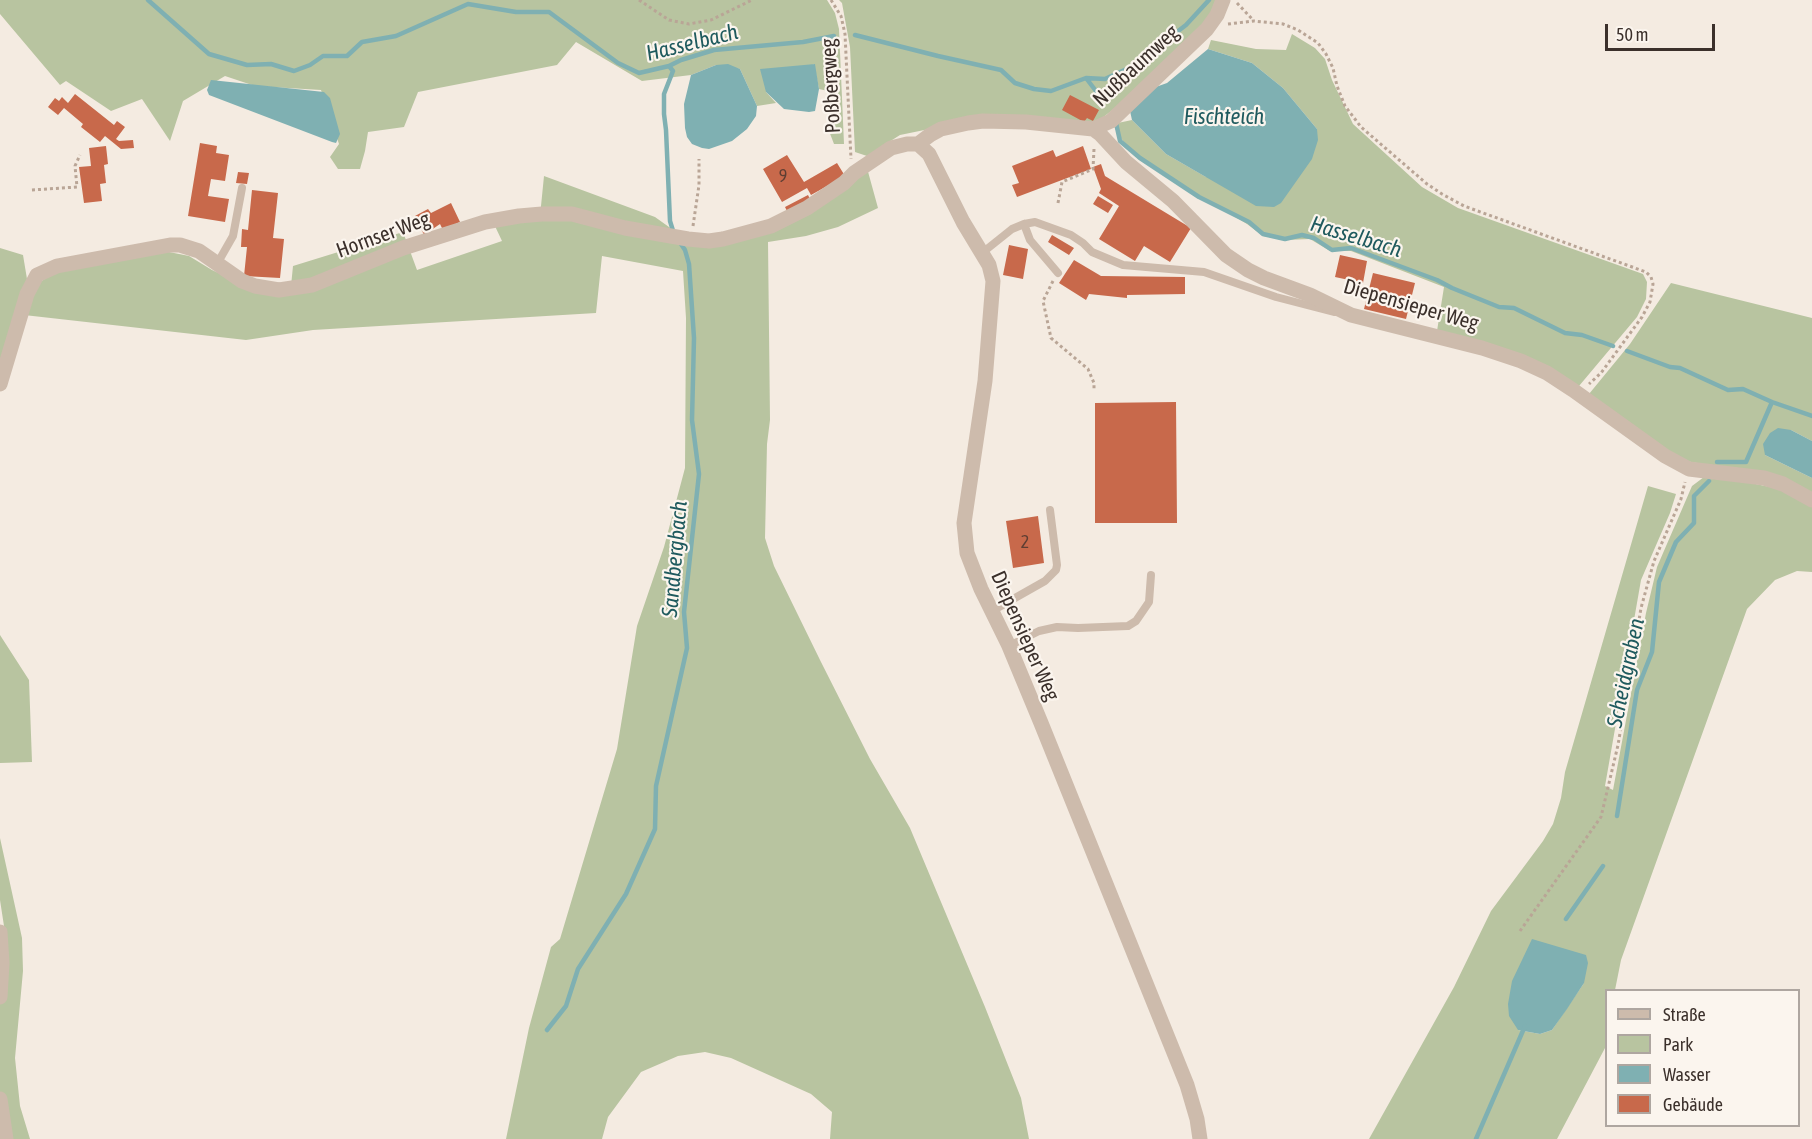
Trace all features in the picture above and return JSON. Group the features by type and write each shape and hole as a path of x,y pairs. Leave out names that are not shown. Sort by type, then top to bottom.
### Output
{"street":[{"name":"Nußbaumweg","path":"1093,129 1111,121 1207,29 1217,15 1223,0"},
{"path":"854,173 891,148 918,144 941,129 983,121 1026,122 1093,129"},
{"name":"Diepensieper Weg","path":"1093,129 1108,140 1137,172 1173,201 1235,262 1264,278 1310,295 1347,313 1482,348 1521,361 1547,373 1665,456 1689,469 1764,478 1783,484 1812,500"},
{"name":"Diepensieper Weg","path":"918,144 929,154 992,274 994,293 985,381 966,512 965,535 972,570 1010,646 1187,1085 1200,1139"},
{"name":"Hornser Weg","path":"0,384 27,294 37,275 45,270 170,245 190,248 242,281 279,290 312,285 403,248 485,222 519,216 572,214 625,228 709,241 771,226 826,196 854,173"},
{"path":"0,932 2,963 0,998"},
{"path":"0,1099 6,1139"}],"lane":[{"path":"217,264 233,236 242,188"},
{"path":"982,253 1012,230 1035,222 1071,235 1092,252 1124,266 1204,272 1301,305 1328,312 1347,313"},
{"path":"1024,224 1030,240 1058,273"},
{"path":"992,611 1045,581 1056,570 1050,510"},
{"path":"1010,646 1039,631 1057,627 1128,626 1136,621 1149,602 1151,575"}],"path":[{"path":"639,0 669,20 689,24 711,20 752,0"},
{"name":"Poßbergweg","path":"831,0 841,16 845,34 849,154 854,173"},
{"path":"1235,0 1254,21"},
{"path":"1207,29 1254,21 1283,24 1298,30 1318,43 1326,54 1346,106 1361,127 1427,184 1464,206 1646,272 1653,284 1652,294 1642,317 1601,373 1590,383 1573,390"},
{"path":"1058,203 1062,182 1093,169 1094,148"},
{"path":"32,190 77,187 75,166 80,155"},
{"path":"690,239 699,185 699,159"},
{"path":"1058,273 1043,301 1048,329 1054,342 1089,369 1094,389"},
{"path":"1520,931 1601,818 1618,745 1641,608 1653,561 1681,499 1689,469"}],"green space":[{"path":"0,0 827,0 835,13 839,29 844,144 834,144 829,131 828,91 819,89 814,64 766,92 776,103 757,106 740,69 716,65 691,75 642,81 576,42 557,65 418,92 404,127 368,132 360,169 338,169 330,157 339,144 321,90 255,86 225,76 183,101 170,141 142,99 111,111 66,81 60,85 0,14"},
{"path":"839,0 1218,0 1207,22 1147,83 1092,126 939,127 900,135 867,156 855,152 850,47 842,3"},
{"path":"1292,34 1315,48 1325,59 1332,80 1353,124 1422,187 1458,208 1643,274 1647,282 1646,299 1637,317 1579,386 1437,331 1444,287 1351,251 1330,251 1310,239 1285,240 1263,236 1247,224 1138,159 1119,136 1113,124 1132,120 1166,154 1206,177 1317,129 1283,88 1252,63 1208,49 1211,40 1256,49 1286,50"},
{"path":"867,168 878,208 838,227 806,236 768,242 770,420 767,444 765,538 774,566 821,662 870,759 910,828 1021,1098 1029,1139 830,1139 832,1112 811,1094 731,1058 705,1052 678,1056 641,1072 608,1117 602,1139 506,1139 529,1028 551,947 560,939 617,749 637,626 664,547 685,468 686,318 683,271 602,256 596,313 313,330 246,340 24,315 40,282 57,271 169,252 189,256 212,270 264,294 291,286 293,266 403,232 417,270 502,241 494,224 540,216 544,176 655,217 690,242 753,236"},
{"path":"0,248 23,255 27,279 0,365"},
{"path":"1671,283 1812,318 1812,441 1791,430 1765,455 1812,478 1812,495 1742,471 1680,460 1589,394 1630,344"},
{"path":"1704,477 1741,481 1780,489 1812,507 1812,572 1797,571 1775,580 1747,609 1621,960 1615,989 1605,989 1605,1048 1557,1139 1369,1139 1454,987 1491,911 1553,824 1561,798 1565,772 1648,486 1676,494 1641,580 1605,786 1613,790 1646,613 1657,567 1692,486","holes":["1584,983 1552,1030 1540,1034 1518,1030"]},
{"path":"0,635 29,680 32,762 0,763"},
{"path":"0,838 22,938 23,971 15,1058 20,1106 30,1139 0,1139 0,975 6,939 0,900"}],"water":[{"name":"Fischteich","path":"1208,49 1252,63 1283,88 1317,129 1318,140 1312,159 1281,203 1274,207 1256,206 1166,154 1132,120 1130,111 1153,88 1167,83"},
{"path":"728,64 740,69 757,106 756,116 747,129 732,141 709,149 702,148 692,144 685,128 684,104 691,75 716,65"},
{"path":"815,64 819,89 815,111 784,109 766,92 760,69"},
{"path":"211,80 324,92 330,98 340,134 336,143 209,95 207,90"},
{"path":"1778,428 1791,430 1812,441 1812,478 1765,455 1763,444 1770,433"},
{"path":"1532,939 1586,955 1588,963 1584,983 1567,1009 1552,1030 1540,1034 1518,1030 1509,1016 1508,1004 1512,981"}],"building":[{"path":"75,94 114,125 117,121 125,127 116,139 119,141 133,140 134,148 121,149 105,136 100,142 81,127 83,124 64,108 58,115 48,107 55,98 59,101 62,97 68,103"},
{"path":"1070,95 1099,110 1093,121 1087,118 1084,122 1062,110"},
{"path":"200,143 217,146 216,153 229,155 225,181 211,179 208,196 229,199 225,222 188,216"},
{"path":"106,146 108,164 104,165 106,183 100,184 102,201 84,203 79,167 91,166 89,148"},
{"path":"1083,146 1091,169 1017,197 1012,185 1019,183 1012,166 1053,150 1056,157"},
{"path":"787,155 804,182 837,163 845,176 811,195 807,188 782,202 763,169"},
{"path":"1101,164 1105,176 1191,228 1170,262 1144,246 1135,261 1099,239 1119,206 1099,193 1101,189 1093,167"},
{"path":"238,172 249,173 247,184 236,183"},
{"path":"252,190 278,193 273,238 284,239 280,278 244,276 247,247 241,247 242,229 248,230"},
{"path":"808,195 811,201 788,213 785,207"},
{"path":"1098,196 1113,205 1108,213 1093,204"},
{"path":"451,203 460,222 443,230 440,224 424,235 415,216 428,209 431,213"},
{"path":"1052,235 1074,248 1069,255 1048,242"},
{"path":"1009,245 1028,249 1023,279 1003,275"},
{"path":"1340,255 1367,261 1363,283 1335,277"},
{"path":"1074,260 1101,276 1185,277 1185,294 1127,295 1127,298 1089,294 1086,300 1059,283"},
{"path":"1373,273 1415,283 1406,319 1364,309"},
{"path":"1176,402 1177,523 1095,523 1095,403"},
{"path":"1038,516 1044,563 1013,568 1006,521"}],"waterway":[{"name":"Hasselbach","path":"148,0 209,54 247,65 271,64 294,71 310,65 323,56 347,56 362,42 396,36 468,4 516,12 549,12 618,63 639,73 669,66 714,50 803,42 834,36"},
{"path":"1086,78 1105,79 1131,67 1186,25 1209,0"},
{"name":"Hasselbach","path":"855,35 1001,70 1015,83 1034,89 1051,91 1086,78 1099,95"},
{"name":"Sandbergbach","path":"669,66 673,71 664,94 664,114 670,221 674,234"},
{"name":"Hasselbach","path":"1116,123 1120,141 1140,158 1199,197 1249,222 1263,234 1285,239 1302,235 1314,238 1332,250 1351,248 1437,280 1499,307 1514,308 1565,333 1582,335 1613,346"},
{"name":"Sandbergbach","path":"547,1030 566,1006 578,969 626,894 655,829 656,786 687,648 684,612 699,474 692,420 694,338 689,264 685,250 679,241"},
{"name":"Hasselbach","path":"1627,351 1670,367 1680,368 1728,390 1743,389 1812,416"},
{"name":"Scheidgraben","path":"1717,462 1746,462 1772,402"},
{"name":"Scheidgraben","path":"1617,816 1637,690 1652,652 1659,582 1676,542 1694,523 1694,496 1709,481"},
{"name":"Scheidgraben","path":"1566,919 1603,866"},
{"name":"Scheidgraben","path":"1476,1139 1525,1026"}]}
